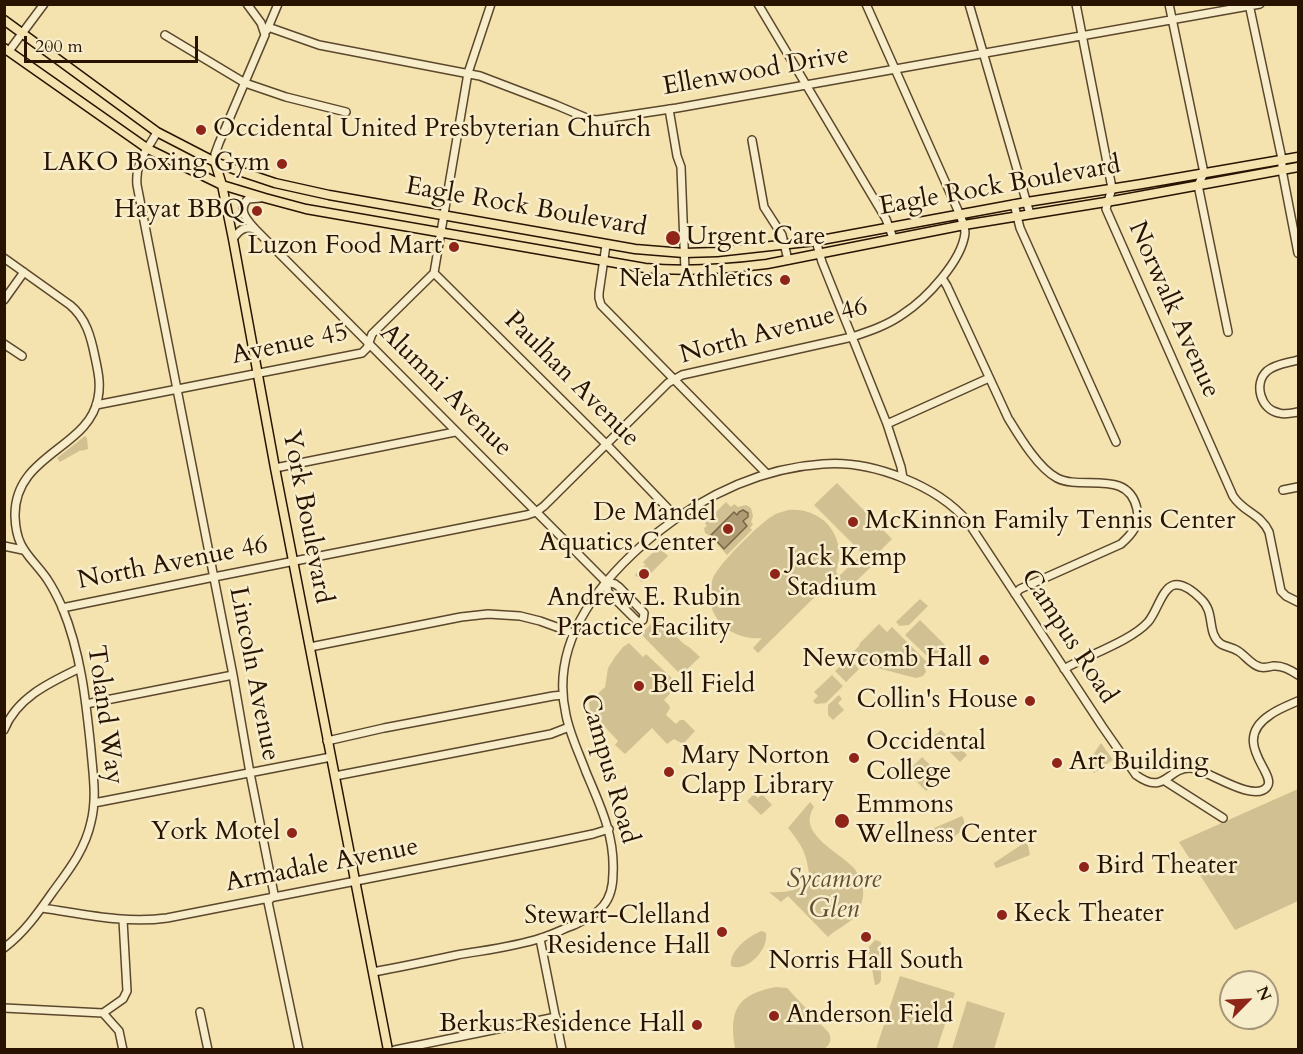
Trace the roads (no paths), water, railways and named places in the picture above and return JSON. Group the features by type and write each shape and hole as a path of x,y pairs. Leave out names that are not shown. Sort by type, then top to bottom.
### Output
{"main road":[{"name":"Eagle Rock Boulevard","path":"4,20 157,132 215,162 238,171 329,195 606,245 660,252 736,251 816,241 1014,204 1299,156"},
{"name":"Eagle Rock Boulevard","path":"7,49 148,149 222,185 277,202 306,208 641,268 685,270 745,267 964,225 1299,167"},
{"name":"York Boulevard","path":"215,162 222,185 388,1050"},
{"path":"277,202 281,184"}],"street":[{"path":"7,49 23,33 44,4"},
{"path":"247,4 267,31"},
{"path":"215,162 215,154 278,4"},
{"path":"758,4 890,227 893,238"},
{"path":"866,4 964,225"},
{"path":"969,4 1030,214"},
{"name":"Norwalk Avenue","path":"1076,4 1112,188 1106,209 1233,496 1238,503 1260,518 1265,525 1269,532 1281,591 1284,595 1299,602"},
{"path":"1169,4 1204,173 1198,185 1228,332"},
{"name":"Ellenwood Drive","path":"267,31 319,45 480,76 589,119 597,120 669,110 1260,4"},
{"path":"434,273 468,73 491,5"},
{"path":"1250,5 1299,253"},
{"path":"165,35 245,83 286,97 346,112"},
{"path":"669,110 681,167 685,270"},
{"name":"Lincoln Avenue","path":"157,132 140,160 136,173 137,184 274,894 268,902 299,1050"},
{"path":"752,141 762,202 782,235 788,260"},
{"name":"Alumni Avenue","path":"265,198 248,199 242,206 244,214 255,230 606,582 619,587 644,613 643,620 638,622 608,592 606,582"},
{"path":"1014,204 1020,228 1116,442"},
{"name":"North Avenue 46","path":"62,608 536,512 668,383 682,375 852,337 873,330 903,315 942,279 960,249 965,232 964,225"},
{"path":"232,239 241,229 255,230"},
{"path":"816,241 819,254 887,424 902,467 903,478"},
{"path":"606,245 599,293 601,305 766,473"},
{"name":"Toland Way","path":"4,258 76,310 87,328 93,346 100,385 92,414 79,432 32,471 16,502 16,525 23,550 47,579 62,608 80,668 94,778 91,823 77,858 42,908 20,934 4,948"},
{"path":"4,300 24,272"},
{"name":"Avenue 45","path":"96,405 362,353 372,334 434,273"},
{"name":"Paulhan Avenue","path":"434,273 606,444 676,518"},
{"path":"942,279 1008,418 1041,464 1058,478 1067,481 1104,482 1119,486 1132,497 1136,505 1138,522 1131,535 1121,544 1020,589 1015,594"},
{"path":"4,344 22,356"},
{"path":"1299,360 1268,370 1260,384 1260,392 1267,406 1274,411 1281,414 1299,412"},
{"path":"887,424 989,378"},
{"path":"275,468 455,432"},
{"name":"Campus Road","path":"373,972 540,939 583,920 603,906 613,885 614,864 609,829 565,714 563,695 565,662 573,633 586,609 606,582 643,544 676,518 710,498 766,473 796,466 828,463 861,466 903,478 940,497 959,512 968,522 1136,775 1148,782 1165,780 1223,818"},
{"path":"1283,489 1299,487"},
{"path":"4,546 23,550"},
{"path":"1064,669 1143,627 1154,614 1164,592 1169,587 1179,585 1187,588 1206,604 1210,610 1213,634 1221,644 1239,651 1254,665 1284,667 1299,675"},
{"path":"310,647 461,617 488,614 520,616 573,633"},
{"path":"4,730 22,702 55,680 80,668"},
{"path":"86,704 233,675"},
{"path":"327,741 563,695"},
{"path":"1165,780 1183,769 1195,768 1239,788 1263,790 1269,782 1253,745 1257,726 1270,714 1299,701"},
{"path":"334,776 551,734 569,727"},
{"path":"94,803 331,757"},
{"name":"Armadale Avenue","path":"42,908 123,920 147,921 550,843 609,829"},
{"path":"4,1008 104,1013 123,999 127,991 123,920"},
{"path":"540,939 562,1050"},
{"path":"200,1012 208,1050"},
{"path":"104,1013 119,1031 123,1050"},
{"path":"394,1050 556,1017"}],"place":[{"name":"Occidental United Presbyterian Church","path":"201,130"},
{"name":"LAKO Boxing Gym","path":"282,164"},
{"name":"Hayat BBQ","path":"257,211"},
{"name":"Urgent Care","path":"673,238"},
{"name":"Luzon Food Mart","path":"454,247"},
{"name":"Nela Athletics","path":"785,280"},
{"name":"McKinnon Family Tennis Center","path":"853,522"},
{"name":"De Mandel Aquatics Center","path":"728,529"},
{"name":"Andrew E. Rubin Practice Facility","path":"644,574"},
{"name":"Jack Kemp Stadium","path":"775,574"},
{"name":"Newcomb Hall","path":"984,660"},
{"name":"Bell Field","path":"639,686"},
{"name":"Collin's House","path":"1030,701"},
{"name":"Occidental College","path":"854,758"},
{"name":"Art Building","path":"1057,763"},
{"name":"Mary Norton Clapp Library","path":"669,772"},
{"name":"Emmons Wellness Center","path":"842,821"},
{"name":"York Motel","path":"292,833"},
{"name":"Bird Theater","path":"1084,867"},
{"name":"Keck Theater","path":"1002,915"},
{"name":"Stewart-Clelland Residence Hall","path":"722,932"},
{"name":"Norris Hall South","path":"866,937"},
{"name":"Anderson Field","path":"774,1016"},
{"name":"Berkus Residence Hall","path":"697,1025"}],"park label":[{"name":"Sycamore Glen","path":"834,896"}]}
